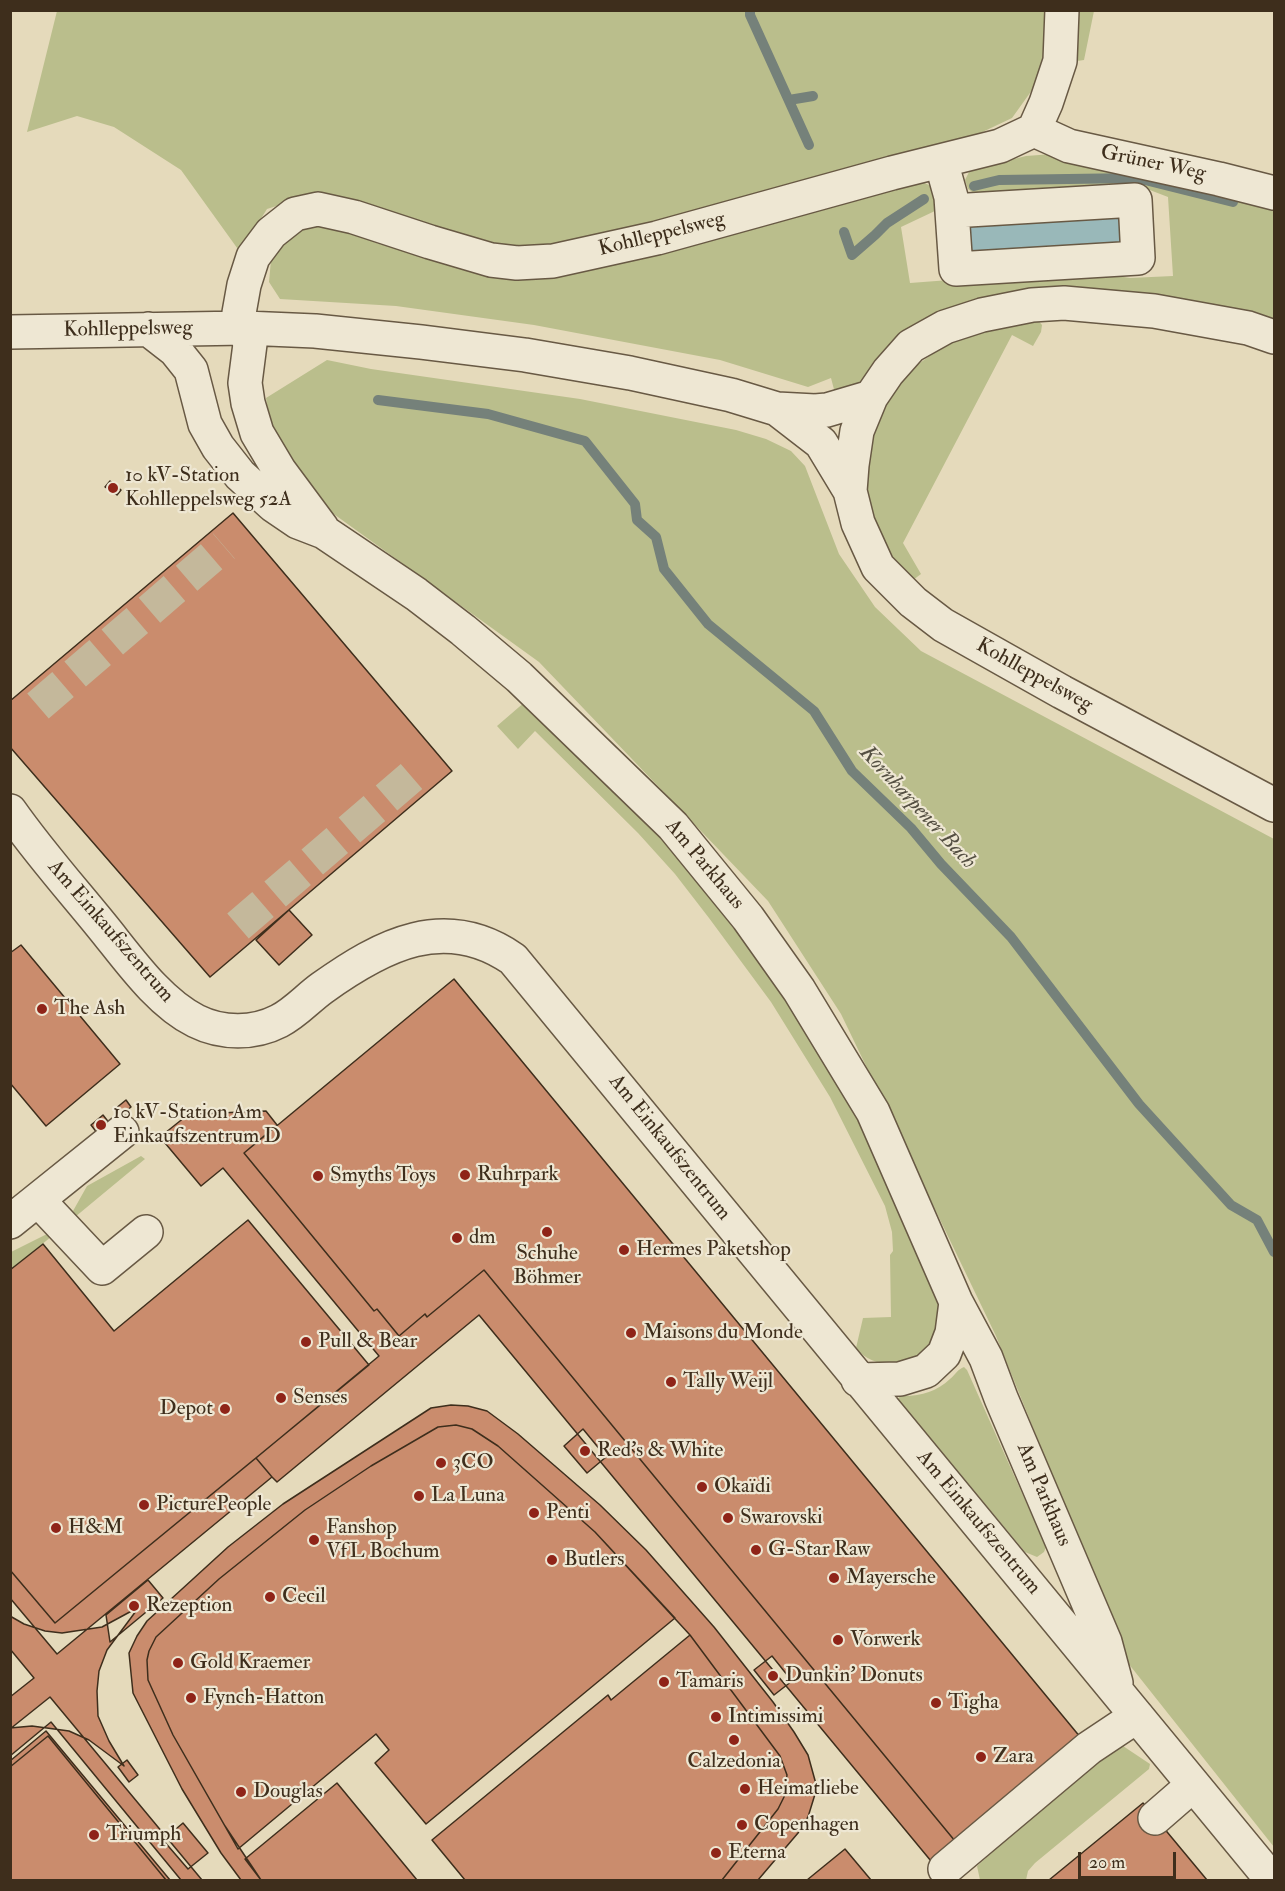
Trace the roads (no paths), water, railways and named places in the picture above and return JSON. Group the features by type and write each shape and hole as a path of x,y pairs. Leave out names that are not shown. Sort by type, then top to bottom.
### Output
{"street":[{"path":"1034,130 1060,61 1062,10"},
{"name":"Kohlleppelsweg","path":"245,328 239,314 244,285 253,257 271,233 295,214 318,209 354,217 491,260 517,263 553,261 657,238 892,173 1000,146 1034,130"},
{"name":"Grüner Weg","path":"1034,130 1069,146 1275,193"},
{"path":"941,161 951,197 956,269 1138,258 1135,200 952,211"},
{"name":"Kohlleppelsweg","path":"850,491 857,431 871,397 888,372 911,346 945,327 982,315 1032,305 1065,303 1154,311 1248,328 1275,337"},
{"name":"Kohlleppelsweg","path":"10,332 245,328 315,331 421,342 630,373 731,395 777,409 827,410 871,397"},
{"name":"Am Parkhaus","path":"245,328 250,344 245,383 257,433 279,470 324,532"},
{"name":"Am Parkhaus","path":"148,329 175,350 191,370 205,424 218,447 240,475 273,505 298,522 324,532 444,615 519,677 673,826 748,918 799,990 873,1112 956,1302 986,1358 1105,1642 1127,1705"},
{"name":"Kohlleppelsweg","path":"777,409 821,443 850,491 858,523 878,567 913,602 943,625 1053,687 1275,805"},
{"name":"Am Einkaufszentrum","path":"10,811 21,833 143,975 170,1005 197,1022 225,1030 253,1030 280,1021 323,987 352,968 392,946 413,938 457,936 485,943 507,954 521,968 1272,1881"},
{"path":"10,1222 122,1132"},
{"path":"38,1200 102,1268 146,1232"},
{"path":"858,1380 900,1379 926,1371 944,1354 951,1333 956,1302"},
{"path":"945,1869 1089,1748 1127,1705"},
{"path":"1155,1818 1193,1785"}],"water":[{"path":"1120,212 1123,243 966,255 964,224"}],"waterway":[{"path":"750,10 750,15 809,145"},
{"path":"789,100 813,96"},
{"path":"974,186 999,180 1137,178 1233,202"},
{"path":"844,232 852,255 887,223 924,199"},
{"name":"Kornharpener Bach","path":"378,400 488,414 585,441 635,504 637,520 656,537 664,569 708,624 814,711 852,771 911,828 941,864 1011,937 1139,1104 1231,1205 1257,1220 1274,1252"}],"tunnel":[{"path":"38,706 224,546"},
{"path":"238,926 418,771"}],"place":[{"name":"10 kV-Station Kohlleppelsweg 52A","path":"113,488"},
{"name":"The Ash","path":"42,1009"},
{"name":"10 kV-Station Am Einkaufszentrum D","path":"101,1125"},
{"name":"Ruhrpark","path":"465,1175"},
{"name":"Smyths Toys","path":"318,1176"},
{"name":"Schuhe Böhmer","path":"547,1232"},
{"name":"dm","path":"457,1238"},
{"name":"Hermes Paketshop","path":"624,1250"},
{"name":"Maisons du Monde","path":"631,1333"},
{"name":"Pull & Bear","path":"306,1342"},
{"name":"Tally Weijl","path":"671,1382"},
{"name":"Senses","path":"281,1398"},
{"name":"Depot","path":"225,1409"},
{"name":"Red’s & White","path":"585,1451"},
{"name":"3CO","path":"441,1463"},
{"name":"Okaïdi","path":"702,1487"},
{"name":"La Luna","path":"419,1496"},
{"name":"PicturePeople","path":"144,1505"},
{"name":"Penti","path":"534,1513"},
{"name":"Swarovski","path":"728,1518"},
{"name":"H&M","path":"56,1528"},
{"name":"Fanshop VfL Bochum","path":"314,1540"},
{"name":"G-Star Raw","path":"756,1550"},
{"name":"Butlers","path":"552,1560"},
{"name":"Mayersche","path":"834,1578"},
{"name":"Cecil","path":"270,1597"},
{"name":"Rezeption","path":"134,1606"},
{"name":"Vorwerk","path":"838,1640"},
{"name":"Gold Kraemer","path":"178,1663"},
{"name":"Dunkin' Donuts","path":"773,1676"},
{"name":"Tamaris","path":"664,1682"},
{"name":"Fynch-Hatton","path":"191,1698"},
{"name":"Tigha","path":"936,1703"},
{"name":"Intimissimi","path":"716,1717"},
{"name":"Calzedonia","path":"734,1740"},
{"name":"Zara","path":"981,1757"},
{"name":"Heimatliebe","path":"745,1789"},
{"name":"Douglas","path":"241,1792"},
{"name":"Copenhagen","path":"742,1825"},
{"name":"Triumph","path":"94,1835"},
{"name":"Eterna","path":"716,1853"}]}
